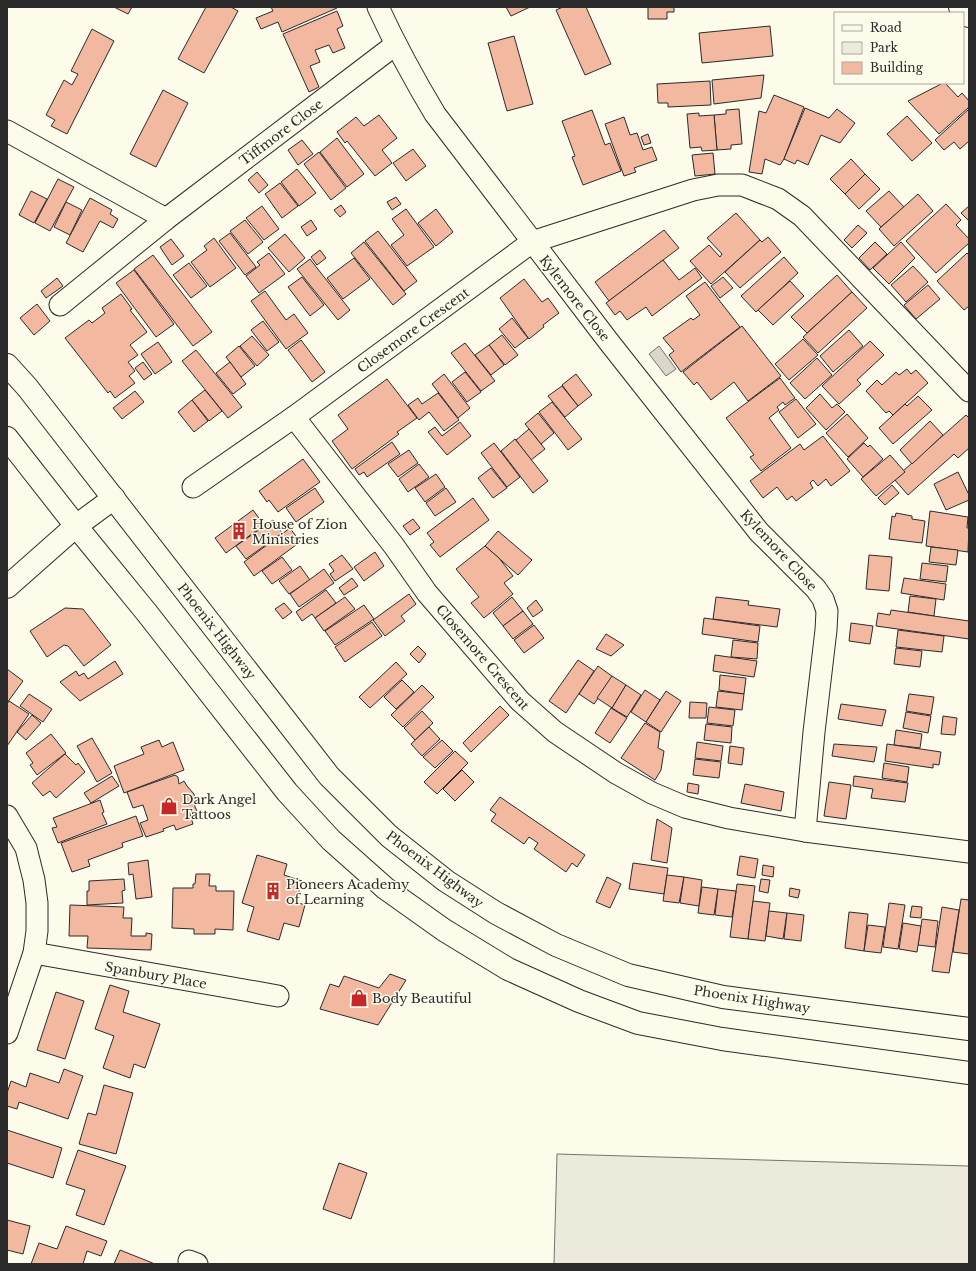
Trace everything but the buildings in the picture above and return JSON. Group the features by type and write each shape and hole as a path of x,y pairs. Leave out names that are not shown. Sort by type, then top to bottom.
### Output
{"main road":[{"path":"960,7 969,16"},
{"name":"Phoenix Highway","path":"7,366 27,387 329,776 389,836 446,880 496,913 556,945 628,975 723,997 969,1029"},
{"path":"7,438 147,613 286,792 331,840 385,888 444,930 508,969 579,1001 638,1023 722,1039 969,1073"},
{"path":"7,586 76,526 114,498"}],"street":[{"name":"Kylemore Close","path":"378,7 395,45 435,114 609,342 759,532 816,589 823,598 827,611 826,630 814,732 805,831"},
{"name":"Tiffmore Close","path":"60,305 166,219 395,45"},
{"path":"7,131 166,219"},
{"name":"Kylemore Close","path":"532,242 693,190 718,185 742,185 778,199 802,216 969,391"},
{"name":"Closemore Crescent","path":"193,487 294,417 532,242"},
{"name":"Closemore Crescent","path":"294,417 394,546 427,593 520,701 555,732 616,774 652,793 685,807 730,818 805,831"},
{"path":"7,816 26,848 34,880 37,903 37,931 34,954 7,1033"},
{"path":"805,831 969,852"},
{"name":"Spanbury Place","path":"34,954 278,996"}],"green space":[{"path":"557,1154 969,1166 969,1264 554,1264"}],"shaded area":[{"path":"659,346 676,369 666,376 649,354"}],"place":[{"name":"House of Zion Ministries","path":"239,531"},
{"name":"Dark Angel Tattoos","path":"169,806"},
{"name":"Pioneers Academy of Learning","path":"273,891"},
{"name":"Body Beautiful","path":"359,998"}]}
